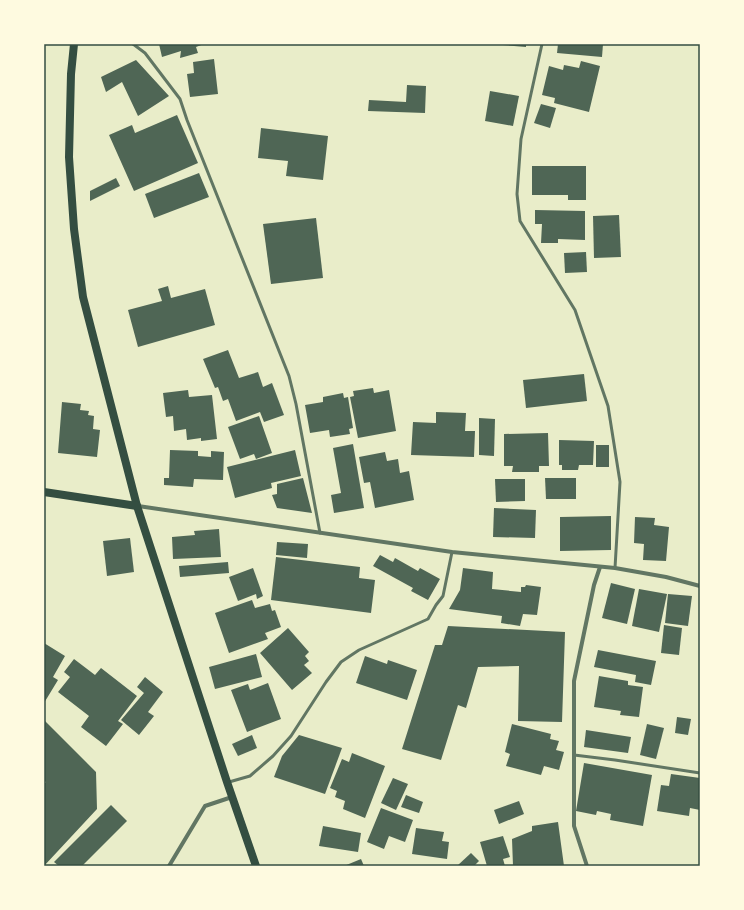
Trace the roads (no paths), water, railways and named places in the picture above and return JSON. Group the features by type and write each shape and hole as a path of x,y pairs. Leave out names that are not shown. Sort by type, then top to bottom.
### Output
{"main road":[{"path":"74,44 71,74 69,157 74,229 84,297 137,506 256,866"},
{"path":"44,492 137,506"}],"street":[{"path":"137,506 452,552 615,568 666,577 700,586"},
{"path":"587,866 574,826 574,681 594,585 600,567"},
{"path":"169,866 205,806 232,797"}],"lane":[{"path":"133,44 144,53 180,99 289,376 296,404 320,533"},
{"path":"542,44 521,139 517,194 520,221 575,310 608,406 620,482 615,568"},
{"path":"227,782 250,776 273,756 290,736 341,662 359,650 428,619 443,596 452,552"},
{"path":"574,755 700,773"}]}
